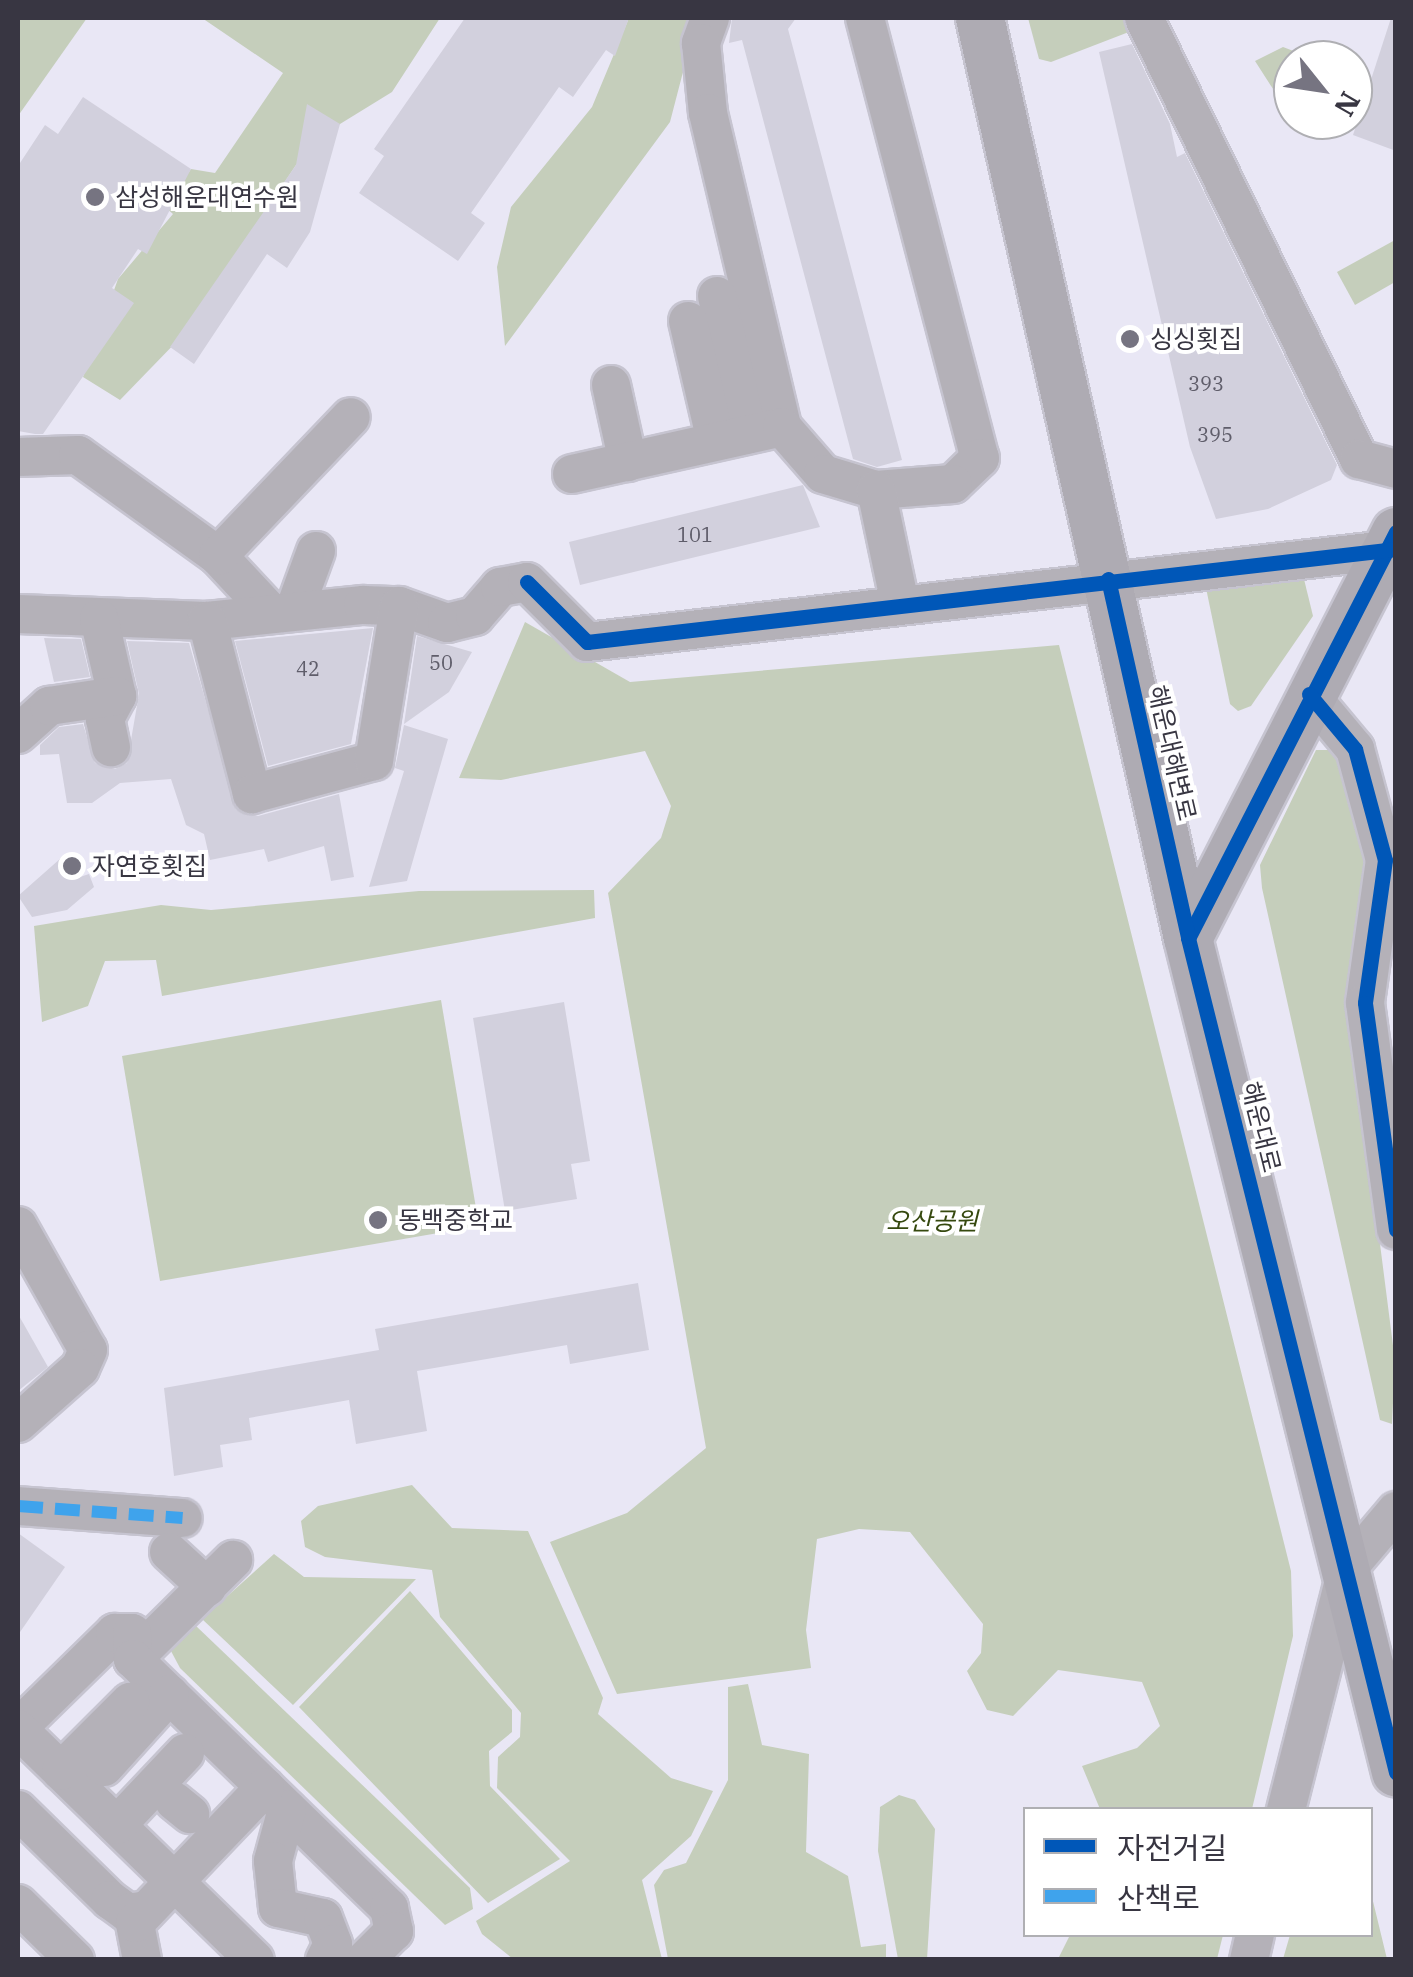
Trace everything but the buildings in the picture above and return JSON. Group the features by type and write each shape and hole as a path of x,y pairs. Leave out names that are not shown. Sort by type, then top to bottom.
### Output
{"main road":[{"name":"해운대해변로","path":"980,18 1188,938"},
{"path":"1188,938 1309,694 1394,547"},
{"name":"해운대로","path":"1188,938 1396,1772"}],"street":[{"path":"710,18 700,43 749,434"},
{"path":"688,320 749,434 823,474 876,490 954,484 980,458 865,18"},
{"path":"1144,18 1359,459 1396,469"},
{"path":"717,296 749,434"},
{"path":"611,385 628,462"},
{"path":"218,556 351,417"},
{"path":"572,474 749,434"},
{"path":"18,457 78,454 218,556 283,612"},
{"path":"876,490 900,604"},
{"path":"18,614 207,621 283,612 399,606 447,622 475,616 500,587 527,582 587,642 1394,547"},
{"path":"283,612 316,551"},
{"path":"207,621 252,794 374,761 399,606"},
{"path":"99,618 117,696 105,719 111,747"},
{"path":"1309,694 1355,749 1385,860 1365,1003 1396,1230"},
{"path":"18,734 49,706 117,696"},
{"path":"18,1226 88,1350 80,1368 18,1423"},
{"path":"18,1506 176,1535 220,1573 134,1659"},
{"path":"1287,1807 1347,1569 1396,1511"},
{"path":"256,1960 18,1729 115,1633 132,1633 134,1659 395,1918 394,1931 365,1960"},
{"path":"116,1825 155,1776 170,1694"},
{"path":"61,1771 116,1704"},
{"path":"155,1776 224,1748"},
{"path":"142,1960 135,1923 175,1882 276,1798"},
{"path":"276,1798 278,1908 323,1918 334,1944 324,1960"},
{"path":"18,1810 110,1900 128,1913 147,1910"},
{"path":"18,1904 74,1960"}],"green space":[{"path":"18,18 87,18 18,116"},
{"path":"202,18 440,18 392,92 340,124 296,165 182,336 120,400 83,377 118,279 173,214 165,207 191,169 215,173 283,73"},
{"path":"629,18 697,18 670,122 505,346 497,267 511,207 592,107"},
{"path":"1028,18 1128,18 1134,30 1051,62 1039,59"},
{"path":"1273,52 1273,89 1255,61"},
{"path":"1395,240 1395,282 1355,305 1337,272"},
{"path":"1302,571 1313,616 1251,706 1238,711 1230,704 1206,588"},
{"name":"오산공원","path":"525,622 630,682 1059,645 1291,1571 1293,1636 1252,1807 1099,1807 1082,1766 1137,1748 1160,1726 1142,1682 1058,1670 1013,1716 987,1710 967,1671 981,1653 983,1624 910,1532 859,1529 817,1539 806,1630 811,1668 617,1694 550,1542 627,1513 706,1448 608,893 661,838 671,806 645,751 501,780 459,778"},
{"path":"1316,750 1334,750 1350,777 1371,861 1349,1002 1395,1361 1392,1424 1380,1420 1262,888 1260,865"},
{"path":"594,890 595,918 162,996 156,960 105,961 88,1006 42,1022 34,926 161,905 211,910 419,891"},
{"path":"441,1000 479,1226 160,1281 122,1056"},
{"path":"412,1485 452,1528 528,1531 603,1698 598,1714 671,1778 713,1791 691,1836 642,1880 662,1959 513,1959 482,1934 476,1921 570,1861 497,1788 498,1757 520,1737 521,1713 440,1617 432,1570 325,1557 305,1547 301,1521 318,1506"},
{"path":"274,1554 304,1577 416,1579 293,1705 202,1619"},
{"path":"410,1591 512,1710 512,1732 489,1751 490,1786 560,1859 488,1903 299,1707"},
{"path":"195,1625 470,1888 473,1909 445,1925 180,1668 171,1651"},
{"path":"748,1684 762,1745 809,1754 806,1852 848,1876 861,1947 886,1944 886,1959 668,1959 654,1885 664,1870 686,1863 728,1780 728,1687"},
{"path":"899,1795 915,1800 935,1829 927,1959 898,1959 878,1851 880,1807"},
{"path":"1373,1901 1387,1959 1283,1959 1289,1937 1373,1937"},
{"path":"1069,1937 1222,1937 1217,1959 1058,1959"}],"marked path":[{"path":"18,1506 183,1518"}],"cycle path":[{"path":"1396,532 1188,938 1396,1772"},
{"path":"527,582 587,642 1396,549"},
{"path":"1108,579 1188,938"},
{"path":"1309,694 1355,749 1385,860 1365,1003 1396,1230"}],"place":[{"name":"삼성해운대연수원","path":"95,197"},
{"name":"싱싱횟집","path":"1130,339"},
{"name":"자연호횟집","path":"72,866"},
{"name":"동백중학교","path":"378,1220"}]}
